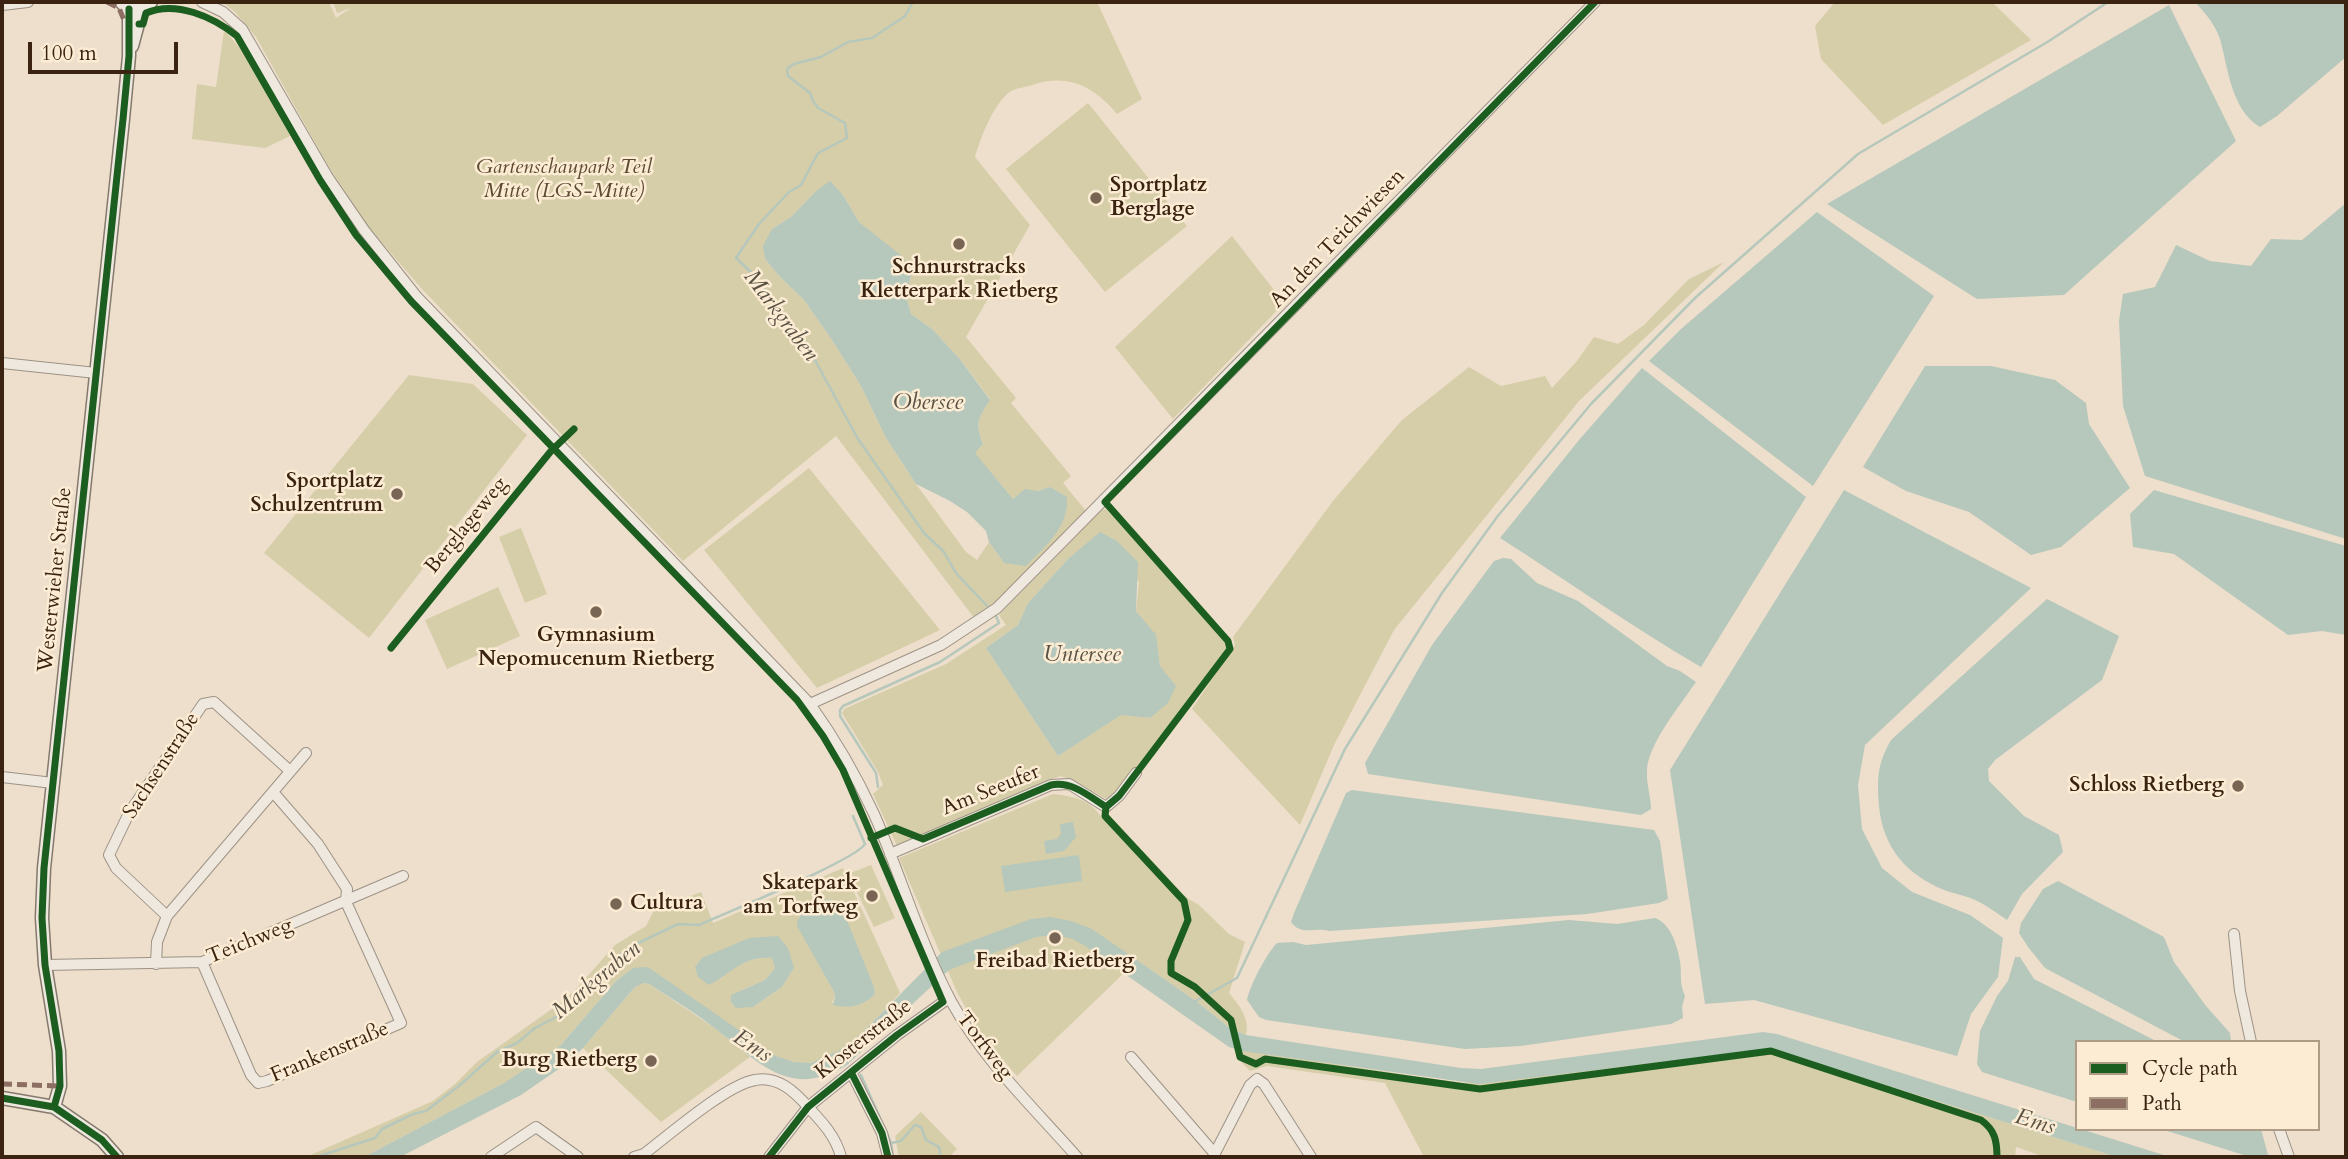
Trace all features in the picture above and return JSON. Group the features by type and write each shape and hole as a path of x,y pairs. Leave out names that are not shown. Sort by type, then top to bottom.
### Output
{"main road":[{"name":"Westerwieher Straße","path":"54,1107 60,1086 58,1051 45,965 42,918 44,868 128,56 141,4"},
{"path":"2,1098 54,1107 102,1140 117,1157"}],"street":[{"path":"2,5 28,2"},
{"name":"Torfweg","path":"202,2 223,12 242,29 327,176 364,230 417,297 810,704 831,732 852,768 873,813 944,986 946,1000 985,1055 1077,1157"},
{"name":"An den Teichwiesen","path":"810,704 941,645 997,608 1105,502 1595,2"},
{"path":"2,363 96,373"},
{"name":"Sachsenstraße","path":"167,916 116,868 109,855 129,813 203,704 214,702 290,771"},
{"path":"156,964 157,942 167,916 306,753"},
{"name":"Am Seeufer","path":"890,854 1051,785 1069,784 1106,807 1119,796 1136,773"},
{"path":"2,777 53,783"},
{"path":"273,792 318,844 347,889 346,902"},
{"name":"Teichweg","path":"45,965 202,962 404,876"},
{"name":"Frankenstraße","path":"202,962 251,1075 258,1083 267,1081 401,1023 346,902"},
{"path":"2234,934 2240,990 2251,1040"},
{"name":"Klosterstraße","path":"634,1157 644,1154 729,1091 756,1079 776,1082 794,1091 808,1107 897,1035 946,1000"},
{"path":"1131,1057 1214,1156 1250,1085 1257,1079 1264,1084 1311,1157"},
{"path":"851,1072 882,1133 888,1157"},
{"path":"769,1157 808,1107 830,1132 841,1157"},
{"path":"491,1157 536,1126 578,1157"},
{"path":"2280,1131 2288,1157"}],"green space":[{"name":"Gartenschaupark Teil Mitte (LGS-Mitte)","path":"222,2 329,2 336,18 351,8 337,13 333,2 1097,2 1142,99 1117,114 1089,89 1079,84 1057,81 1013,90 999,103 984,131 975,157 1030,225 966,337 1016,398 1011,403 1071,476 1063,483 1086,511 998,602 975,619 836,436 683,561 422,289 369,228 327,164 256,37 235,12","holes":["815,192 843,195 859,222 911,276 906,296 911,314 932,329 959,358 990,399 979,421 983,444 974,453 1013,499 1050,487 1004,563 989,542 977,560 966,552 886,438 861,386 832,340 804,300 765,259 772,229 791,217"]},
{"path":"1835,2 1992,2 2031,40 1883,125 1821,59 1815,26"},
{"path":"224,31 252,66 290,136 265,148 192,139 197,84 216,87"},
{"name":"Sportplatz Berglage","path":"1088,103 1187,226 1105,292 1006,169"},
{"path":"1232,236 1284,303 1173,419 1115,347"},
{"path":"1724,262 1579,401 1394,630 1334,745 1300,825 1192,709 1235,645 1233,637 1333,501 1402,420 1469,367 1501,386 1545,376 1552,388 1577,361 1594,337 1618,344 1644,325 1689,279"},
{"name":"Sportplatz Schulzentrum","path":"409,375 473,384 527,435 369,638 264,553"},
{"path":"809,468 940,630 817,688 704,550"},
{"path":"1106,509 1227,642 1227,649 1116,793 1106,799 1060,776 897,846 873,794 883,785 878,772 842,713 844,709 946,664 1006,625 999,615 1102,510","holes":["1100,533 1139,582 1136,611 1155,635 1160,666 1150,718 1121,714 1058,756 986,648 1018,625 1028,603 1068,559"]},
{"path":"521,528 547,594 525,603 499,537"},
{"path":"498,587 520,636 447,669 425,620"},
{"name":"Freibad Rietberg","path":"1053,794 1082,800 1104,820 1108,814 1187,898 1199,905 1229,934 1245,942 1229,993 1245,1017 1246,1035 1231,1029 1132,957 1122,975 1017,1076 980,1034 957,992 899,858"},
{"name":"Skatepark am Torfweg","path":"871,865 895,918 874,927 848,874"},
{"path":"843,868 900,993 846,1046 821,1060 800,1063 776,1056 633,968 617,980 560,1046 504,1083 364,1157 306,1157 433,1101 477,1062 563,1001 615,945 646,926 654,910 701,892 713,923","holes":["827,899 834,901 843,914 874,987 875,994 860,1004 844,1006 832,1003 835,996 824,973 805,911","749,938 794,968 782,987 753,1007 740,991 765,980 775,968 773,958 743,963 719,980"]},
{"path":"644,983 716,1029 750,1057 661,1122 583,1048 635,987"},
{"path":"1235,1049 1461,1083 1770,1049 2117,1157 2045,1157 2016,1147 2015,1157 1424,1157 1385,1083 1267,1066 1250,1071 1238,1059"},
{"path":"921,1112 957,1149 949,1157 899,1157 895,1136"}],"water":[{"path":"2195,2 2346,2 2346,57 2277,116 2260,127 2250,119 2237,99 2218,34"},
{"path":"2169,5 2236,141 2064,295 1977,299 1827,204"},
{"name":"Obersee","path":"830,181 843,195 859,222 903,257 911,276 906,296 911,314 932,329 959,358 990,400 979,421 983,444 975,453 1013,499 1025,489 1038,491 1050,487 1067,497 1067,508 1060,527 1026,566 1004,563 989,542 986,531 967,512 916,484 886,438 861,386 832,340 804,300 765,259 763,246 772,229 791,217"},
{"path":"2346,203 2346,539 2145,476 2123,406 2119,321 2123,294 2155,287 2176,245 2210,261 2251,266 2271,239 2302,240"},
{"path":"1817,212 1934,296 1813,486 1649,361 1681,329"},
{"path":"1925,366 1991,366 2055,380 2086,403 2089,424 2130,488 2061,547 2031,555 1969,512 1906,491 1863,467"},
{"path":"1642,368 1806,497 1701,667 1500,538 1579,440"},
{"path":"1844,490 2031,588 1865,745 1858,785 1862,829 1882,868 1912,892 1970,915 2003,938 1998,977 1971,1014 1957,1056 1754,1000 1705,1004 1670,770"},
{"path":"2154,490 2346,546 2346,635 2322,631 2288,635 2174,554 2133,547 2130,514"},
{"name":"Untersee","path":"1100,532 1117,541 1138,562 1136,611 1156,635 1160,666 1176,686 1168,703 1150,718 1121,715 1058,756 986,648 1018,625 1028,603 1068,559"},
{"path":"1511,559 1537,583 1578,601 1667,666 1696,682 1666,724 1653,748 1647,770 1651,809 1641,815 1368,774 1365,763 1432,645 1494,561"},
{"path":"2047,599 2119,636 2102,680 1995,760 1988,769 1989,781 2024,816 2059,835 2063,852 2022,894 2007,920 1975,900 1930,884 1899,858 1891,847 1881,821 1878,779 1883,757 1891,740"},
{"path":"1352,790 1654,830 1660,841 1668,899 1659,903 1587,914 1329,931 1299,929 1291,922 1294,913 1346,793"},
{"path":"1073,822 1076,837 1064,851 1046,854 1044,841 1057,839 1061,834 1060,824"},
{"path":"1079,855 1082,881 1005,892 1001,866"},
{"path":"2058,881 2164,937 2174,962 2206,1006 2230,1033 2231,1040 2181,1040 2045,968 2019,933 2021,923 2043,889"},
{"path":"827,899 834,901 848,923 874,987 875,994 856,1006 833,1005 833,990 797,926 804,912"},
{"name":"Ems","path":"1050,917 1092,929 1196,1001 1231,1029 1246,1035 1481,1069 1763,1032 1777,1034 2075,1127 2075,1131 2087,1131 2170,1157 2117,1157 1770,1049 1479,1084 1242,1051 1229,1047 1085,946 1073,939 1056,935 1036,937 949,970 847,1065 827,1075 809,1079 792,1078 762,1065 701,1018 644,983 635,987 583,1048 563,1066 521,1095 400,1157 364,1157 504,1083 560,1046 617,980 633,968 648,967 776,1056 794,1062 811,1063 838,1051 861,1034 942,952 1031,919"},
{"path":"1655,918 1669,930 1680,961 1681,983 1685,996 1683,1018 1671,1024 1521,1046 1465,1049 1266,1020 1259,1017 1247,1000 1259,970 1277,943 1306,945 1569,920 1617,924"},
{"path":"778,936 788,948 794,968 782,987 753,1007 736,1008 731,1002 731,995 765,980 775,968 772,958 745,962 709,985 698,977 695,967 702,958 749,938"},
{"path":"2015,957 2020,957 2034,979 2154,1040 2075,1040 2075,1101 1982,1072 1977,1064 1980,1031 1997,996 2008,981"},
{"path":"2167,1131 2262,1131 2268,1155 2250,1157"}],"waterway":[{"name":"Markgraben","path":"913,2 905,16 872,38 848,42 821,57 794,64 787,69 788,76 810,93 818,108 845,123 847,138 818,153 801,185 789,192 759,224 736,258 753,274 804,340 858,439 924,533 944,552 956,573 988,607"},
{"path":"1194,1002 1237,978 1345,749 1442,593 1497,517 1591,404 1695,298 1858,154 2049,41 2108,2"},
{"name":"Markgraben","path":"878,787 876,773 840,716 840,710 843,706 940,662 999,623 996,616"},
{"name":"Markgraben","path":"316,1157 375,1138 382,1129 413,1114 426,1111 497,1052 517,1043 535,1028 558,1016 606,967 630,947 678,924 699,925 856,852 865,844 853,816"},
{"path":"861,1075 884,1127"},
{"path":"891,1143 901,1141 915,1125 921,1127 926,1140 939,1147 941,1157"},
{"path":"887,1133 893,1157"}],"marked path":[{"path":"107,2 119,8 124,20"},
{"path":"2,1084 60,1086"}],"cycle path":[{"path":"1106,807 1119,796 1230,649 1228,641 1105,502 1595,2"},
{"path":"139,24 143,24 146,13 170,8 206,17 237,36 320,180 356,235 411,301 797,700 843,770 943,1002 897,1035 808,1107 769,1157"},
{"path":"54,1107 60,1086 59,1051 45,965 42,918 44,868 123,119 129,56 129,9"},
{"name":"Berglageweg","path":"391,648 551,451 574,429"},
{"path":"871,838 895,828 923,839 1051,785 1073,787 1106,807"},
{"path":"1106,807 1105,816 1184,901 1188,920 1171,961 1171,973 1195,987 1231,1020 1240,1057 1256,1064 1265,1059 1480,1089 1771,1051 1981,1120 1994,1136 1997,1157"},
{"path":"851,1072 882,1133 888,1157"},
{"path":"2,1098 54,1107 102,1140 117,1157"}],"place":[{"name":"Sportplatz Berglage","path":"1096,198"},
{"name":"Schnurstracks Kletterpark Rietberg","path":"959,244"},
{"name":"Sportplatz Schulzentrum","path":"397,494"},
{"name":"Gymnasium Nepomucenum Rietberg","path":"596,612"},
{"name":"Schloss Rietberg","path":"2238,786"},
{"name":"Skatepark am Torfweg","path":"872,896"},
{"name":"Cultura","path":"616,904"},
{"name":"Freibad Rietberg","path":"1055,938"},
{"name":"Burg Rietberg","path":"651,1061"}]}
